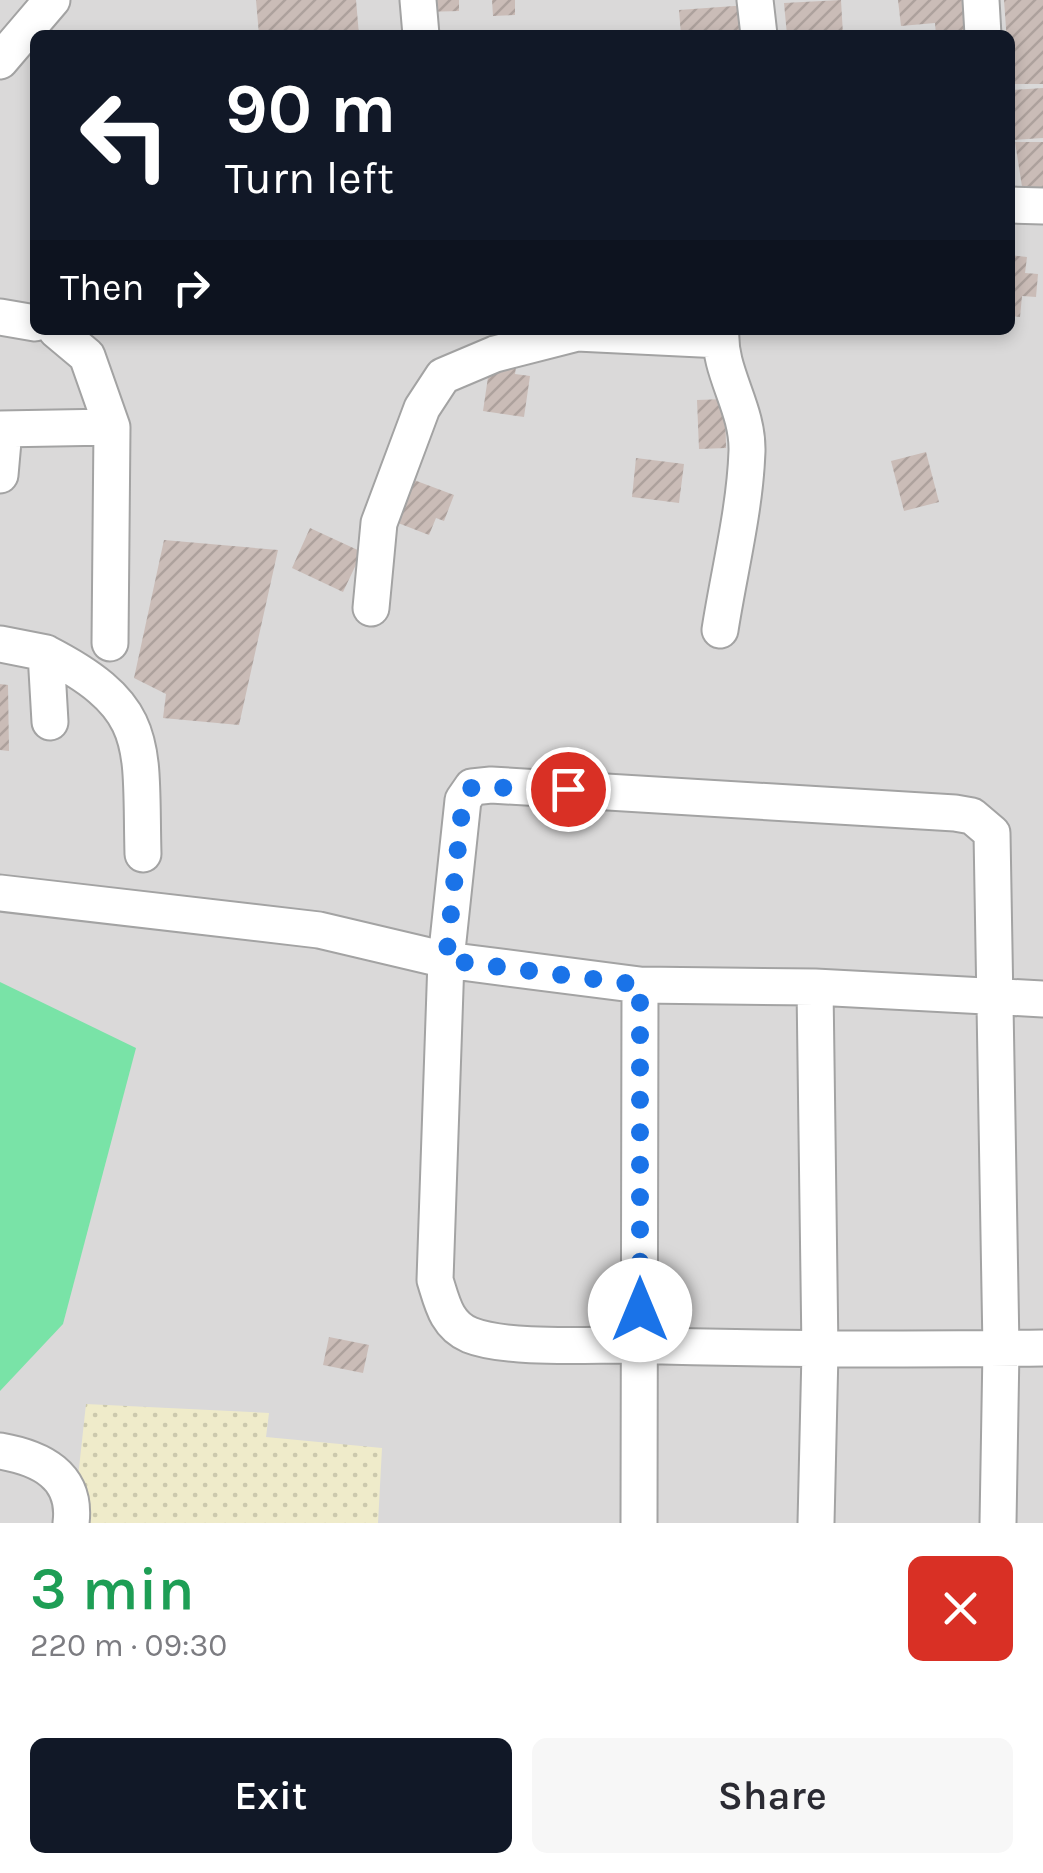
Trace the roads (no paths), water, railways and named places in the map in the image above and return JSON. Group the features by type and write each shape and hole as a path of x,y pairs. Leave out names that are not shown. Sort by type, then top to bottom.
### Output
{"street":[{"path":"10,57 52,0"},
{"path":"418,0 421,30"},
{"path":"755,0 758,30"},
{"path":"981,0 983,30"},
{"path":"1015,205 1043,206"},
{"path":"0,316 30,323"},
{"path":"62,335 88,356 112,426 110,643"},
{"path":"372,608 379,523 422,408 444,376 495,354 569,335"},
{"path":"720,630 747,451 742,405 726,368 721,335"},
{"path":"0,475 2,430 112,426"},
{"path":"0,644 46,653 92,677 117,700 140,746 143,854"},
{"path":"46,653 50,722"},
{"path":"998,1523 1001,1349 992,833 972,816 955,813 491,784 472,787 463,800 446,960 436,1280 446,1316 470,1335 527,1343 820,1352 1001,1349 1043,1348"},
{"path":"0,893 319,930 446,960 640,985 816,988 1043,999"},
{"path":"639,1523 640,985"},
{"path":"816,988 820,1352 816,1523"},
{"path":"0,1452 36,1457 50,1466 68,1490 70,1523"}]}
